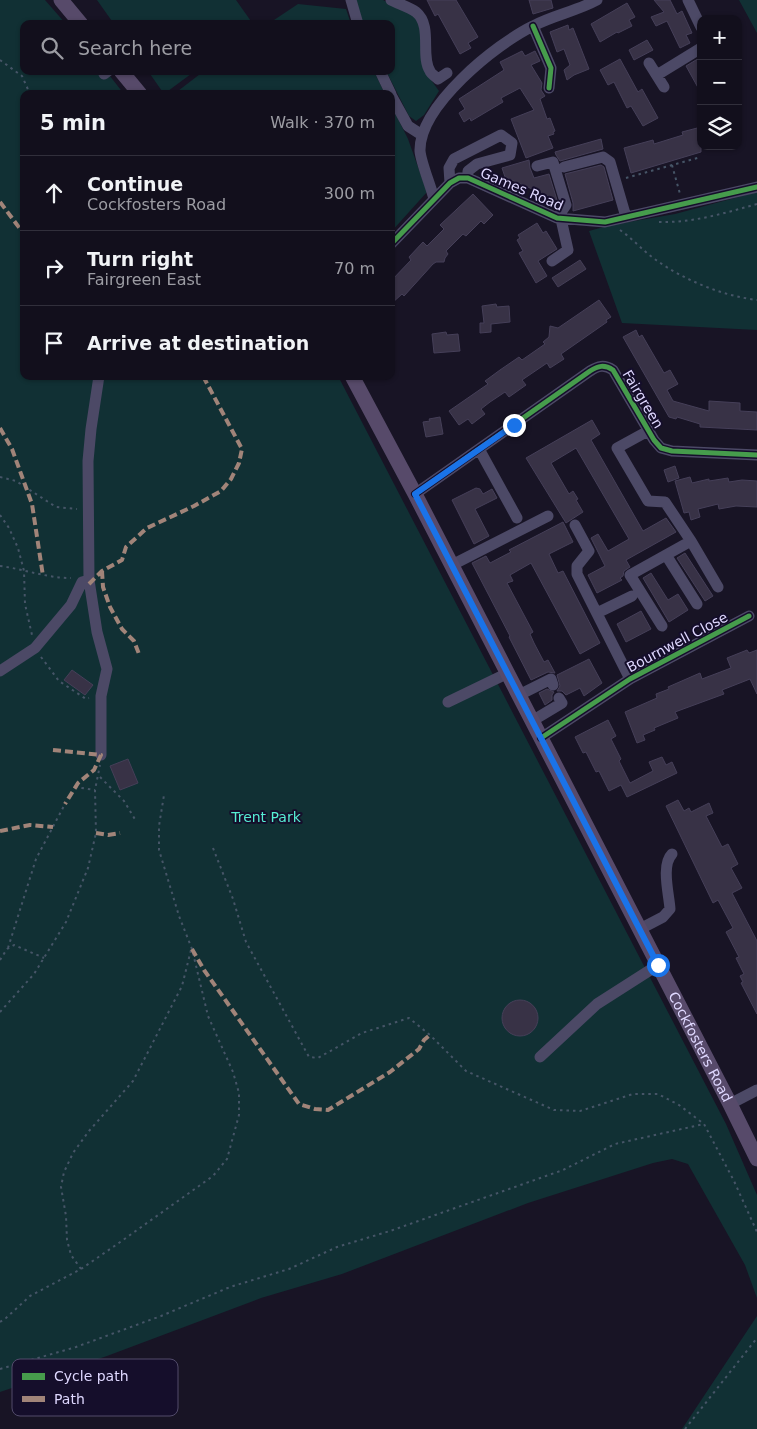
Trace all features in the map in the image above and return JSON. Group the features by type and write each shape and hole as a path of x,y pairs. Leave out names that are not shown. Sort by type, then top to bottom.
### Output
{"main road":[{"path":"61,0 78,20"},
{"path":"124,75 137,90"},
{"name":"Cockfosters Road","path":"354,380 508,673 757,1159"}],"street":[{"path":"351,0 357,20"},
{"path":"391,0 417,12 427,38 426,60 430,72 438,79 447,73"},
{"path":"434,199 420,152 422,135 427,124 443,101 484,58 533,26 597,0"},
{"path":"688,0 697,19"},
{"path":"533,26 551,68 549,88"},
{"path":"657,75 697,50"},
{"path":"650,63 664,87"},
{"path":"382,75 389,90"},
{"path":"395,102 408,126 422,135"},
{"path":"450,183 449,168 454,158 501,135 512,143 510,155 476,164 468,171 468,178"},
{"path":"564,167 603,157 610,162 626,217"},
{"path":"536,166 553,162 566,205 559,219 568,250 552,262"},
{"name":"Games Road","path":"395,240 450,183 459,178 468,178 559,219 605,222 757,187"},
{"name":"Fairgreen","path":"479,449 596,367 603,366 612,370 648,431 661,448 672,451 757,455"},
{"path":"98,380 90,429 88,461 89,580 97,632 107,669 101,696 101,756"},
{"path":"648,431 617,448 648,501 665,502 691,541 718,588"},
{"path":"415,494 479,449 517,518"},
{"path":"452,565 548,516"},
{"path":"575,525 588,551 577,566 577,574 630,679"},
{"path":"662,626 630,575 691,541"},
{"path":"666,555 697,604"},
{"path":"0,671 34,648 71,606 82,582 89,580"},
{"path":"597,614 632,596"},
{"name":"Bournwell Close","path":"541,738 630,679 749,616"},
{"path":"448,702 508,673"},
{"path":"519,695 551,679 553,685"},
{"path":"532,721 562,703 559,698"},
{"path":"640,929 663,917 670,909 666,867 668,858 672,854"},
{"path":"540,1057 597,1004 658,965"},
{"path":"730,1104 757,1090"}],"path":[{"path":"0,60 20,75"},
{"path":"21,75 28,90"},
{"path":"615,181 701,157"},
{"path":"672,165 683,205"},
{"path":"652,222 680,223 757,204"},
{"path":"605,222 622,231 655,260 681,277 740,298 757,300"},
{"path":"0,477 16,481 56,507 89,510"},
{"path":"0,515 9,528 18,548 24,571 25,604 34,648 59,681 86,698 101,696"},
{"path":"0,566 43,576 77,578"},
{"path":"0,1012 34,974 66,922 88,868 96,833 95,790 99,776 101,756"},
{"path":"99,776 124,801 136,821"},
{"path":"75,787 95,790"},
{"path":"0,1322 30,1296 81,1269 213,1176 227,1159 239,1115 239,1093 233,1072 208,1016 192,949 178,916 159,850 159,826 164,795"},
{"path":"0,960 8,948 36,859 65,804"},
{"path":"213,848 233,899 246,942 309,1057 318,1058 362,1033 409,1018 430,1035 466,1071 554,1110 580,1111 633,1094 658,1094 679,1105 704,1124 734,1181 757,1232"},
{"path":"8,948 14,945 44,958"},
{"path":"81,1269 71,1255 67,1240 66,1216 61,1187 64,1172 73,1154 89,1131 133,1081 182,986 192,949"},
{"path":"36,1359 76,1348 161,1316 230,1287 289,1269 337,1247 390,1231 563,1170 615,1144 704,1124"},
{"path":"685,1429 757,1338"}],"green space":[{"name":"Trent Park","path":"0,0 45,0 62,20 20,20 20,75 109,75 121,90 20,90 20,380 340,380 726,1124 757,1195 757,1298 745,1265 688,1164 672,1159 653,1163 528,1203 342,1274 261,1298 98,1359 12,1359 12,1388 0,1392"},
{"path":"97,0 236,0 250,20 111,20"},
{"path":"356,0 383,0 416,17 422,36 426,73 439,91 424,115 416,121 409,116 388,75 395,75 395,20 361,20"},
{"path":"739,0 757,0 757,33"},
{"path":"298,4 346,9 350,20 274,20"},
{"path":"151,75 190,75 169,90 161,90"},
{"path":"199,75 376,75 383,90 179,90"},
{"path":"395,113 408,139 427,192 395,228"},
{"path":"757,192 757,330 622,323 589,231 611,225 675,214"},
{"path":"757,1316 757,1429 682,1429"}],"building":[{"path":"427,0 456,0 478,37 468,43 471,48 460,54 438,14 435,16"},
{"path":"529,0 551,0 553,8 533,14"},
{"path":"654,0 670,0 677,14 682,11 692,33 686,35 690,43 680,48 667,21 656,26 651,17 664,12"},
{"path":"627,3 635,17 629,20 632,26 600,42 591,24"},
{"path":"568,25 569,30 573,28 589,69 567,80 564,70 570,65 564,49 557,52 550,32"},
{"path":"647,40 653,50 634,60 629,50"},
{"path":"522,51 525,56 535,51 540,61 531,65 542,83 541,90 545,96 540,99 547,119 550,118 555,131 553,132 554,134 548,136 553,148 526,158 511,119 534,110 520,88 501,98 503,102 471,121 470,118 464,122 459,113 465,109 459,99 504,70 500,62"},
{"path":"620,59 638,92 642,89 658,118 643,126 631,106 627,108 614,82 608,85 600,70"},
{"path":"697,59 697,86 686,66"},
{"path":"697,128 697,150 701,150 701,152 631,173 624,148 653,140 654,144 683,135 682,132"},
{"path":"601,139 603,149 560,161 555,152"},
{"path":"529,160 534,178 549,174 557,200 505,177 502,168"},
{"path":"601,165 604,167 613,200 573,211 573,203 565,174"},
{"path":"473,194 493,215 484,224 481,221 466,236 463,234 446,251 448,254 444,262 433,264 404,296 402,294 395,300 395,277 411,260 409,257 423,242 427,246 444,229 440,225"},
{"path":"537,223 543,233 546,231 557,249 538,261 547,276 536,283 519,253 523,251 517,240 520,238 518,235"},
{"path":"580,260 586,269 558,287 552,278"},
{"path":"599,300 611,317 606,320 607,322 561,354 564,359 550,368 547,363 522,380 526,385 509,397 505,392 490,402 481,409 485,414 472,424 468,419 459,425 449,411 488,384 485,381 500,370 519,357 522,360 545,344 543,342 549,337 550,326 558,328"},
{"path":"496,304 497,307 509,306 510,322 491,324 491,332 480,333 480,323 484,323 482,306"},
{"path":"636,330 639,337 642,335 664,373 670,370 678,384 667,390 673,401 709,411 709,401 740,403 740,411 757,412 757,430 700,427 700,424 677,417 676,419 669,417 623,337"},
{"path":"446,332 447,335 458,334 460,351 434,353 432,334"},
{"path":"440,417 443,434 426,437 423,422"},
{"path":"592,420 600,434 591,440 643,531 666,518 676,532 626,560 630,567 624,571 623,576 620,578 622,580 597,593 588,575 605,566 591,538 598,534 608,551 629,539 576,448 551,463 569,494 573,491 583,512 566,523 526,458"},
{"path":"675,466 679,478 668,482 664,470"},
{"path":"690,477 692,483 709,479 709,481 728,478 729,482 742,480 757,481 757,507 736,506 719,509 718,504 698,509 700,517 691,520 689,512 684,513 675,481"},
{"path":"476,488 480,489 483,494 492,489 497,498 475,509 489,536 474,544 452,500"},
{"path":"563,522 573,542 549,554 558,573 563,571 600,643 580,654 531,563 510,575 513,581 507,583 533,632 530,634 544,662 548,660 555,673 548,672 531,680 472,563 486,556 490,563 511,552 509,550"},
{"path":"685,553 713,596 705,601 677,558"},
{"path":"651,573 668,600 678,594 688,610 669,622 643,578"},
{"path":"641,611 651,629 626,642 617,624"},
{"path":"747,650 749,653 757,650 757,694 750,679 722,690 724,694 675,712 678,718 654,728 655,730 643,735 645,740 637,743 625,712 657,698 656,694 669,689 668,687 700,673 702,679 731,668 727,658"},
{"path":"589,659 602,683 584,696 580,688 566,695 562,691 557,691 560,686 557,675"},
{"path":"72,670 93,685 85,695 64,680"},
{"path":"547,689 554,692 552,700 545,705 539,693"},
{"path":"608,720 616,736 611,739 630,783 653,771 649,762 662,757 666,765 672,762 677,773 627,797 621,785 609,791 599,771 596,772 586,752 583,753 575,737"},
{"path":"128,759 138,783 120,790 110,766"},
{"path":"678,800 684,811 689,808 691,812 709,803 713,813 706,816 722,847 728,844 738,864 731,868 742,888 732,893 757,941 757,1014 741,983 743,982 740,976 744,974 736,958 739,957 726,932 733,928 718,900 713,903 666,806"},
{"path":"520,1000 527,1001 533,1005 537,1011 537,1025 533,1031 527,1035 520,1036 513,1035 507,1031 503,1025 502,1018 503,1011 507,1005 513,1001"}],"marked path":[{"path":"0,202 20,229"},
{"path":"89,584 102,571 122,560 126,547 147,528 221,491 231,479 239,463 242,449 205,380"},
{"path":"0,428 12,449 32,504 43,576"},
{"path":"102,571 103,587 110,607 122,629 134,641 139,654"},
{"path":"53,750 101,755 94,770 78,783 65,804"},
{"path":"0,831 30,825 53,827"},
{"path":"96,833 108,835 120,833"},
{"path":"192,949 204,970 299,1104 315,1109 328,1110 390,1072 419,1049 424,1040 430,1035"}],"cycle path":[{"path":"533,26 551,68 549,88"},
{"path":"395,240 450,183 459,178 468,178 557,218 605,222 757,187"},
{"path":"415,494 590,371 601,366 613,370 654,440 661,448 672,451 757,455"},
{"path":"541,738 630,679 749,616"}],"route":[{"path":"514,425 415,494 658,965"}]}
